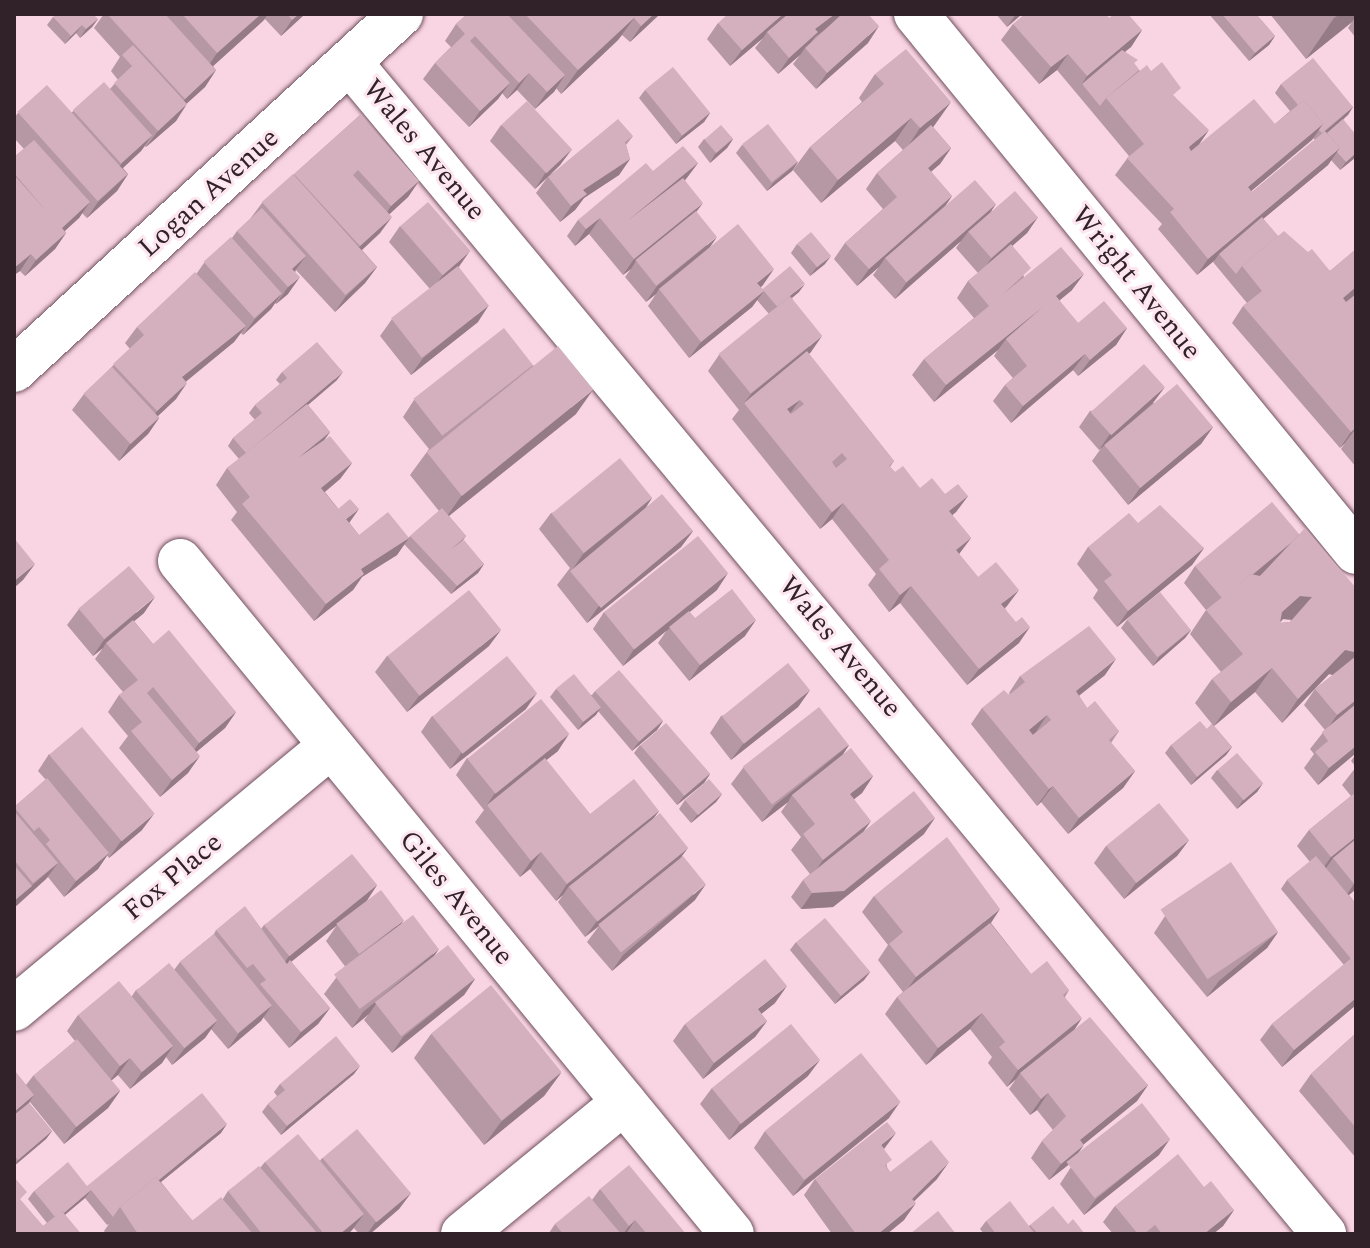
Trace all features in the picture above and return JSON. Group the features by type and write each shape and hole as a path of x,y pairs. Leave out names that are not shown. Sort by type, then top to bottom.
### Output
{"street":[{"name":"Logan Avenue","path":"14,370 351,64 401,14"},
{"name":"Wright Avenue","path":"916,14 1356,552"},
{"name":"Wales Avenue","path":"351,64 1324,1234"},
{"name":"Giles Avenue","path":"180,561 732,1234"},
{"name":"Fox Place","path":"14,1009 331,746"},
{"path":"463,1234 624,1102"}],"building":[{"path":"56,14 93,14 98,19 86,29 82,25 71,36 53,17"},
{"path":"107,14 165,14 216,70 185,99"},
{"path":"182,14 261,14 217,53"},
{"path":"467,14 507,14 565,75 547,92 529,73 519,83 475,36 470,41 510,83 480,111 435,63 465,34 456,24"},
{"path":"525,14 632,14 635,17 578,70"},
{"path":"632,14 654,14 641,26"},
{"path":"728,14 783,14 742,50 718,23"},
{"path":"788,14 835,14 815,29 818,32 789,58 767,32"},
{"path":"842,14 868,14 879,26 827,73 805,48"},
{"path":"1025,14 1106,14 1109,18 1114,14 1128,14 1142,30 1087,76 1068,54 1051,67 1013,24"},
{"path":"1222,14 1256,14 1275,36 1255,53"},
{"path":"133,45 187,104 158,131 114,83 132,66 122,55"},
{"path":"906,49 951,102 920,128 911,118 838,180 810,147 884,84 875,74"},
{"path":"1122,50 1138,60 1134,63 1139,70 1100,106 1082,84"},
{"path":"1313,58 1353,107 1322,133 1319,130 1323,124 1304,100 1298,105 1281,84"},
{"path":"1162,62 1181,88 1173,95 1209,130 1189,147 1191,151 1254,99 1275,124 1304,100 1323,124 1248,187 1252,192 1325,131 1340,148 1208,259 1170,212 1174,209 1127,158 1144,144 1106,98 1147,65 1151,71"},
{"path":"673,67 710,113 682,136 645,90"},
{"path":"104,82 152,136 121,164 73,110"},
{"path":"47,85 127,174 98,201 17,112"},
{"path":"527,101 572,149 546,173 501,125"},
{"path":"360,115 419,181 391,206 358,170 353,175 392,217 360,246 294,174"},
{"path":"618,119 633,136 625,142 630,159 583,190 587,194 571,206 548,177"},
{"path":"1343,119 1356,135 1356,153 1346,162 1337,152 1340,148 1327,133"},
{"path":"768,124 798,162 772,182 742,144"},
{"path":"721,125 733,139 716,153 704,139"},
{"path":"931,125 951,148 928,168 952,196 869,269 845,243 897,197 877,173"},
{"path":"34,140 90,202 62,228 66,233 36,260 31,254 14,268 14,175 48,213 14,173 14,157"},
{"path":"683,146 698,163 627,221 683,178 703,203 634,259 600,218 586,229 578,220 646,163 653,171"},
{"path":"293,174 377,267 345,295 262,202"},
{"path":"975,180 996,204 906,282 885,258"},
{"path":"1015,191 1038,217 991,258 968,232"},
{"path":"428,202 471,251 443,275 400,226"},
{"path":"262,208 306,256 292,269 300,277 288,287 237,231"},
{"path":"696,211 717,237 656,286 635,260"},
{"path":"1262,217 1278,236 1236,274 1219,254"},
{"path":"738,224 774,269 757,283 764,291 701,342 659,289"},
{"path":"1284,231 1308,252 1312,249 1330,271 1356,249 1356,287 1343,298 1346,302 1356,294 1356,427 1351,432 1243,306 1262,291 1242,266"},
{"path":"811,232 831,256 817,267 797,244"},
{"path":"231,237 282,293 254,318 204,262"},
{"path":"1011,244 1031,268 1002,295 1061,247 1084,274 1056,296 1078,323 1104,301 1127,328 1090,360 1085,354 1023,406 1005,385 1027,366 1006,339 1044,306 946,385 924,359 989,306 968,281"},
{"path":"458,266 489,305 422,358 391,318"},
{"path":"790,266 805,284 777,307 762,289"},
{"path":"195,272 246,326 182,377 187,383 157,411 113,364 144,335 137,327"},
{"path":"790,296 822,336 751,394 719,354"},
{"path":"504,328 533,365 442,436 413,399"},
{"path":"317,342 343,372 246,453 233,438 262,413 255,405 287,378 282,372"},
{"path":"558,346 593,390 462,496 427,452"},
{"path":"807,351 894,461 889,466 895,472 903,466 920,488 932,478 945,494 958,484 968,496 949,511 971,538 956,550 978,577 996,562 1019,590 1001,604 1016,622 1022,617 1030,627 979,669 911,586 900,595 879,569 889,560 867,532 843,503 832,512 744,403","holes":["800,400 804,404 791,414 787,409","842,453 847,459 836,468 832,462"]},
{"path":"1144,364 1165,387 1111,435 1090,412"},
{"path":"112,367 159,417 131,444 83,394"},
{"path":"1177,384 1213,427 1140,488 1104,445"},
{"path":"307,404 330,432 298,458 330,436 352,463 321,488 338,509 350,499 359,509 346,519 359,535 388,512 409,538 361,569 364,574 326,604 242,504 250,497 227,468"},
{"path":"620,458 652,498 584,553 552,513"},
{"path":"662,494 693,531 601,608 570,571"},
{"path":"1272,502 1299,534 1222,598 1195,566"},
{"path":"1160,505 1204,548 1128,611 1104,581 1112,575 1088,547 1129,513 1138,523"},
{"path":"442,508 466,536 450,550 464,540 484,564 457,586 410,536"},
{"path":"1305,528 1356,588 1356,650 1345,650 1298,699 1272,668 1231,702 1212,679 1243,654 1206,610 1251,574 1260,576","holes":["1300,596 1312,597 1290,622 1280,623 1282,612"]},
{"path":"698,536 728,573 634,649 604,612"},
{"path":"14,538 35,564 14,581"},
{"path":"129,566 155,597 104,639 78,608"},
{"path":"732,589 756,620 700,665 669,627 689,611 695,618"},
{"path":"469,590 501,630 419,696 387,656"},
{"path":"1160,592 1191,630 1157,657 1127,619"},
{"path":"133,620 153,644 169,630 236,712 199,743 153,687 147,693 200,756 172,780 131,731 142,722 119,695 138,680 106,643"},
{"path":"1089,626 1116,659 1076,691 1087,708 1095,701 1119,731 1109,740 1135,771 1079,818 1053,786 1049,789 982,708 1004,690 1009,695 1025,682 1020,676","holes":["1047,715 1051,720 1033,735 1029,730"]},
{"path":"507,656 537,693 463,754 432,716"},
{"path":"1356,656 1356,700 1337,715 1315,689"},
{"path":"788,663 810,690 744,744 722,716"},
{"path":"619,670 663,721 639,742 595,691"},
{"path":"574,674 601,707 583,722 556,688"},
{"path":"541,699 569,734 495,794 467,759"},
{"path":"1356,704 1356,746 1329,768 1315,752 1328,741 1322,732"},
{"path":"819,707 849,745 772,805 743,767"},
{"path":"1200,721 1207,729 1212,724 1232,747 1197,777 1171,745"},
{"path":"666,723 710,774 684,796 640,745"},
{"path":"82,727 155,814 122,841 49,755"},
{"path":"851,748 873,776 850,794 871,821 823,860 803,834 815,824 792,795"},
{"path":"1237,753 1263,783 1244,800 1217,770"},
{"path":"545,758 590,814 634,779 659,811 567,884 541,852 531,861 487,805"},
{"path":"47,778 109,853 76,881 46,844 50,840 39,827 34,831 14,807"},
{"path":"709,779 722,794 698,815 685,800"},
{"path":"914,791 935,818 844,891 812,893 803,880"},
{"path":"1356,792 1356,837 1331,857 1309,830"},
{"path":"1159,803 1189,840 1136,883 1106,846"},
{"path":"14,811 58,863 33,883 14,860"},
{"path":"660,813 688,848 597,922 569,887"},
{"path":"947,837 1000,909 916,977 889,944 903,932 874,896"},
{"path":"1356,839 1356,882 1354,884 1333,858"},
{"path":"352,854 377,885 289,956 264,925"},
{"path":"683,856 706,884 621,953 598,925"},
{"path":"1316,856 1356,904 1356,956 1351,959 1287,880"},
{"path":"1231,862 1278,932 1208,979 1161,910"},
{"path":"14,865 32,886 14,901"},
{"path":"381,890 404,920 359,954 336,924"},
{"path":"245,906 287,964 290,960 330,1008 301,1032 260,984 266,980 253,964 247,968 216,930"},
{"path":"413,915 439,949 360,1009 334,975"},
{"path":"825,918 870,972 841,996 796,942"},
{"path":"990,923 1031,974 1047,961 1069,990 1063,995 1082,1018 1018,1070 999,1047 1005,1042 982,1013 938,1048 897,997"},
{"path":"214,934 272,1005 238,1033 180,962"},
{"path":"448,945 474,979 401,1036 375,1002"},
{"path":"1355,955 1356,998 1294,1050 1272,1024"},
{"path":"765,959 787,986 758,1009 767,1021 714,1063 685,1024"},
{"path":"169,963 217,1020 184,1048 136,991"},
{"path":"119,981 173,1046 142,1072 130,1058 120,1066 78,1015"},
{"path":"491,985 561,1072 502,1120 431,1033"},
{"path":"1090,1017 1148,1085 1080,1140 1084,1145 1061,1164 1042,1141 1066,1116 1048,1093 1041,1099 1020,1073"},
{"path":"791,1024 820,1060 741,1124 712,1088"},
{"path":"1356,1033 1356,1128 1311,1074"},
{"path":"336,1036 360,1066 287,1126 268,1104 285,1090 280,1084"},
{"path":"77,1039 120,1090 76,1127 33,1076"},
{"path":"861,1053 901,1102 804,1180 765,1131"},
{"path":"14,1070 34,1095 14,1112"},
{"path":"202,1093 227,1124 159,1180 156,1177 120,1207 113,1217 91,1190 55,1217 34,1191 68,1162 87,1186"},
{"path":"29,1103 52,1131 18,1160 14,1155 14,1115"},
{"path":"1142,1103 1170,1139 1095,1198 1066,1162"},
{"path":"887,1122 896,1133 881,1145 892,1160 885,1165 890,1172 931,1140 949,1162 912,1199 916,1203 878,1234 856,1234 815,1179"},
{"path":"357,1129 411,1193 377,1222 323,1158"},
{"path":"298,1134 364,1214 340,1234 324,1234 265,1162"},
{"path":"1178,1154 1204,1187 1211,1181 1234,1210 1204,1234 1162,1234 1155,1225 1144,1234 1138,1234 1115,1206"},
{"path":"629,1165 686,1234 647,1234 635,1220 629,1226 600,1189"},
{"path":"259,1166 318,1234 262,1234 228,1191"},
{"path":"14,1177 27,1192 20,1199 43,1226 62,1211 81,1234 14,1234"},
{"path":"156,1177 204,1234 138,1234 120,1207"},
{"path":"589,1196 621,1234 563,1234 555,1224"},
{"path":"221,1197 253,1234 204,1234 192,1221"},
{"path":"1010,1201 1035,1234 996,1234 986,1221"},
{"path":"1053,1206 1068,1224 1073,1219 1085,1234 1038,1234 1030,1225"},
{"path":"938,1211 956,1234 910,1234"}]}
